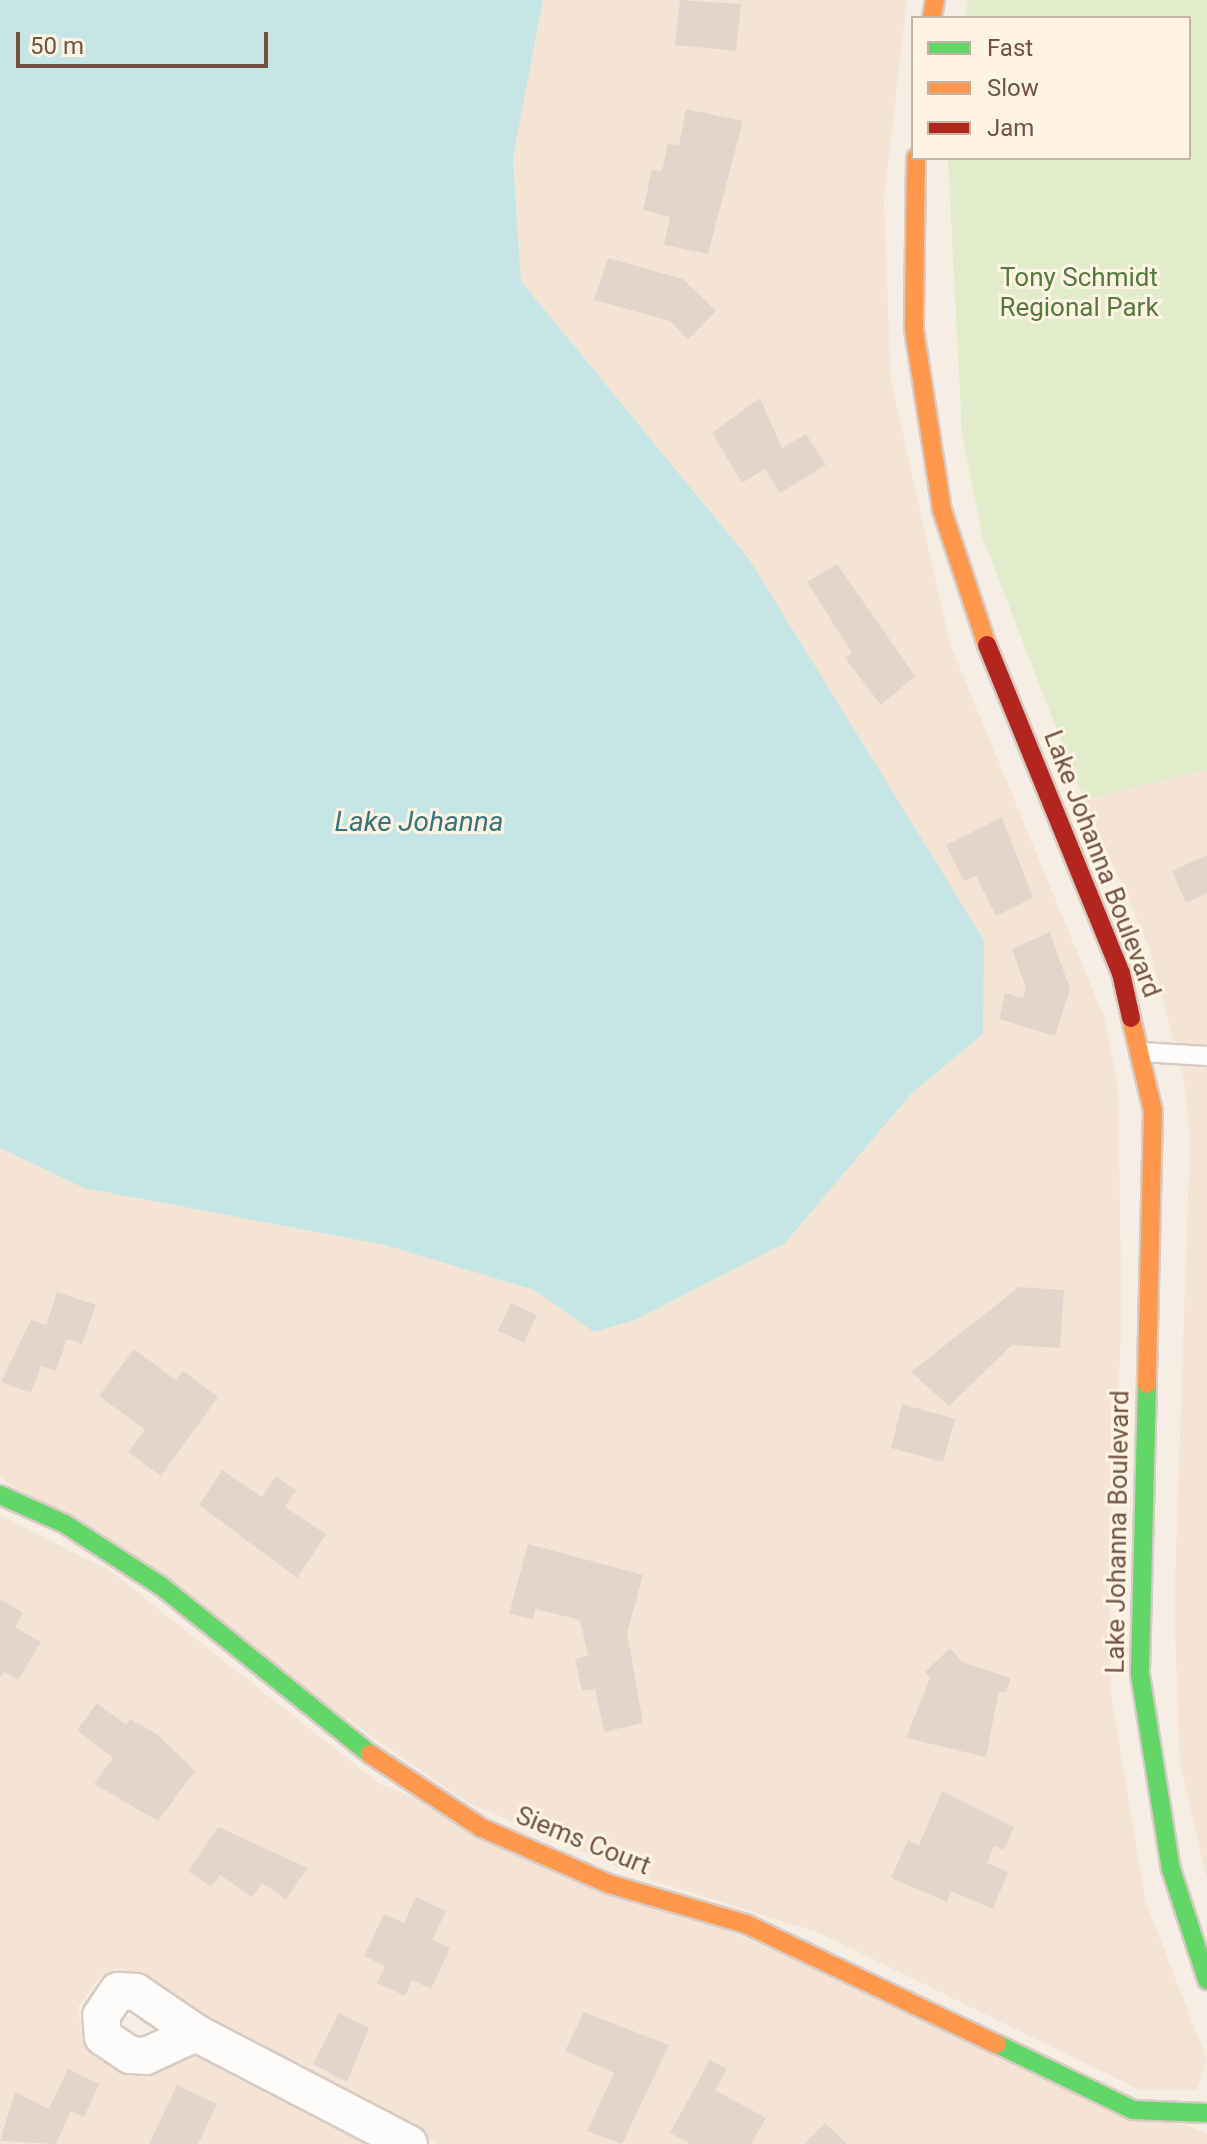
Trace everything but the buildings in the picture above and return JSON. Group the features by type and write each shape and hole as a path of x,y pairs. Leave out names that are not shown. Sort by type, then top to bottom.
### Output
{"street":[{"name":"Lake Johanna Boulevard","path":"916,160 914,329 942,510 970,604 1121,973 1142,1052 1154,1168 1140,1674 1171,1869 1207,1980"},
{"name":"Siems Court","path":"0,1495 65,1524 161,1586 371,1755 482,1828 609,1884 746,1924 1133,2110 1207,2113"},
{"path":"196,2033 409,2144"}],"lane":[{"path":"1142,1052 1207,1056"}],"shaded area":[{"path":"543,0 907,0 884,200 891,380 950,644 1105,1019 1118,1087 1122,1323 1109,1542 1111,1691 1146,1902 1207,2060 1197,2090 1140,2090 819,1933 639,1876 466,1802 0,1477 0,1148 84,1188 385,1245 534,1290 594,1332 635,1320 785,1243 912,1093 983,1034 749,559 521,281 513,158"},
{"path":"1207,770 1207,1880 1180,1764 1174,1607 1190,1141 1184,1081 1149,947 1084,800"},
{"path":"0,1515 112,1572 377,1782 1207,2134 1207,2144 438,2144 308,2069 210,2025 152,1978 125,1972 102,1975 78,2007 82,2034 100,2055 203,2052 378,2144 0,2144"}],"green space":[{"name":"Tony Schmidt Regional Park","path":"968,0 1207,0 1207,770 1084,800 982,536 962,435 948,160 1191,160 1191,16 965,16"}],"water":[{"name":"Lake Johanna","path":"0,0 543,0 513,158 521,281 749,559 984,940 983,1034 912,1093 785,1243 635,1320 594,1332 534,1290 385,1245 84,1188 0,1148"}],"traffic: fast":[{"path":"1147,1384 1140,1674 1171,1869 1207,1980"},
{"path":"0,1495 65,1524 161,1586 370,1754"},
{"path":"997,2044 1133,2110 1207,2113"}],"traffic: slow":[{"path":"932,16 935,0"},
{"path":"916,160 914,329 942,510 987,645"},
{"path":"1131,1018 1153,1111 1147,1384"},
{"path":"370,1754 482,1828 609,1884 746,1924 997,2044"}],"traffic: jam":[{"path":"987,645 1121,973 1131,1018"}]}
